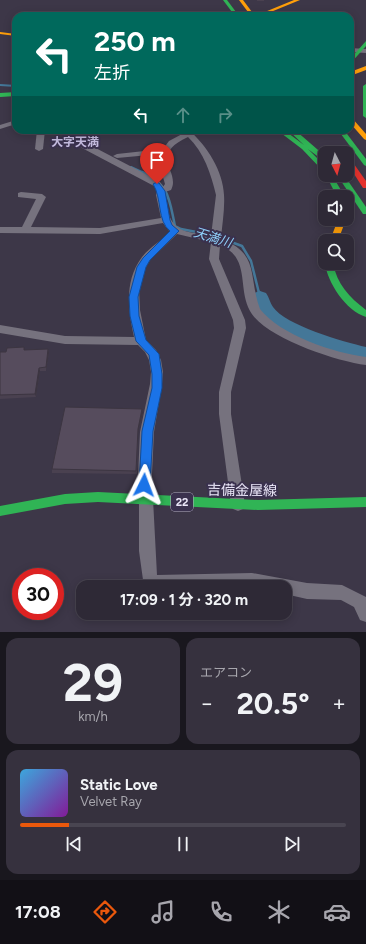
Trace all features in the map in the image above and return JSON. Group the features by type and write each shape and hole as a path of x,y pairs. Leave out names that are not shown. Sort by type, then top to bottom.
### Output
{"main road":[{"path":"226,0 234,12"},
{"path":"233,0 242,12"},
{"path":"240,0 259,12"},
{"path":"271,12 295,1"},
{"path":"0,33 12,34"},
{"path":"354,58 364,48"},
{"path":"354,72 366,68"},
{"path":"366,86 366,116"},
{"path":"0,95 12,94"},
{"path":"354,124 366,138"},
{"path":"285,134 304,148 318,163"},
{"path":"296,134 318,154"},
{"path":"306,134 318,146"},
{"path":"344,134 366,164"},
{"path":"354,168 366,186"},
{"path":"345,182 366,212"},
{"path":"330,270 330,274 338,290 349,302 366,314"},
{"name":"吉備金屋線","path":"0,511 65,499 98,497 238,505 366,502"}],"street":[{"path":"354,49 364,48"},
{"path":"2,124 12,123"},
{"path":"39,149 41,134"},
{"path":"74,134 85,146 157,184 161,191 166,220 169,226 175,231 216,237 233,248 241,257 254,308 262,320 285,334 336,356 356,361 366,361"},
{"path":"161,191 168,188 169,184 162,162 166,151 173,141 184,134"},
{"path":"190,134 205,153 218,185 220,195 214,259 216,267 238,313 240,328 224,392 238,505"},
{"path":"117,156 166,151"},
{"path":"21,195 42,197 25,231"},
{"path":"0,230 100,231 166,220"},
{"path":"141,341 134,311 136,285 141,267 147,258 175,231"},
{"path":"0,328 65,340 141,341 147,345 155,357 157,382 148,431 145,499 150,583 252,580 307,591 342,593 360,602 366,614"}],"building":[{"path":"24,347 24,350 48,349 46,367 39,368 35,394 0,395 0,352 6,352 7,348"},
{"path":"65,407 142,409 138,429 136,471 52,469"}],"waterway":[{"name":"天満川","path":"0,85 12,86"},
{"name":"天満川","path":"131,167 143,172"},
{"name":"天満川","path":"143,172 158,182 167,194 175,226 181,229 212,235 242,246 251,261 259,293"},
{"name":"天満川","path":"259,292 260,297"},
{"name":"天満川","path":"260,297 264,309 275,320 336,347 366,354"}],"traffic: fast":[{"path":"225,0 234,12"},
{"path":"354,57 366,43"},
{"path":"366,86 366,116"},
{"path":"0,95 12,94"},
{"path":"285,134 304,148 318,163"},
{"path":"296,134 318,154"},
{"path":"344,134 366,164"},
{"path":"333,182 337,190"},
{"path":"345,182 366,212"},
{"path":"330,270 341,293 352,304 366,314"},
{"path":"0,511 65,499 98,497 258,505 366,502"}],"traffic: slow":[{"path":"241,0 250,12"},
{"path":"267,12 298,0"},
{"path":"0,33 12,34"},
{"path":"354,72 366,68"},
{"path":"354,124 366,138"},
{"path":"337,234 339,226"}],"traffic: jam":[{"path":"354,168 366,186"}],"district":[{"name":"大字天満","path":"75,142"}],"route":[{"path":"144,485 148,431 157,388 157,374 154,354 147,345 141,341 134,316 134,297 141,267 147,258 175,231 171,229 166,220 160,195 161,191 157,184"}]}
